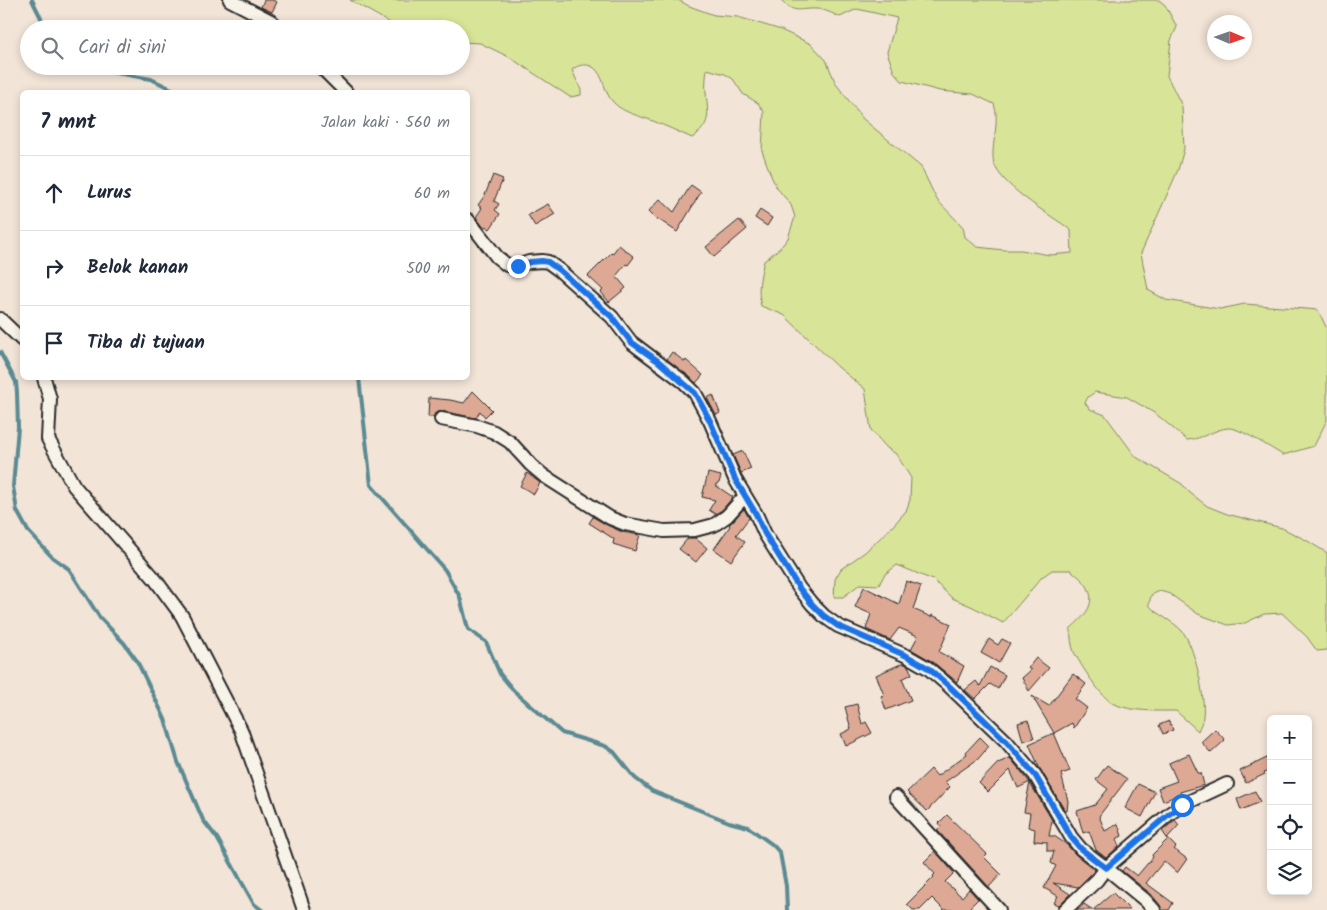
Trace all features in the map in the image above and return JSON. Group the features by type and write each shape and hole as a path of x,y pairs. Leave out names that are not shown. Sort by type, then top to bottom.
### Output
{"street":[{"path":"230,0 267,20"},
{"path":"329,75 344,90"},
{"path":"470,223 497,257 507,265 518,266 542,261 548,262 559,270 612,317 631,342 695,393 773,549 812,604 838,626 907,656 928,668 949,686 1006,741 1029,768 1044,789 1071,837 1081,849 1154,910"},
{"path":"0,319 20,338"},
{"path":"45,380 50,399 48,439 74,486 154,578 182,616 241,730 304,910"},
{"path":"441,419 477,426 494,432 510,442 530,465 544,476 610,518 625,524 664,530 695,530 714,525 727,516 745,496"},
{"path":"1065,910 1097,880 1106,868 1169,814 1182,805 1227,784"},
{"path":"896,797 999,910"}],"green space":[{"path":"350,0 678,0 714,15 738,17 781,30 811,44 826,60 836,84 863,119 921,167 937,200 963,227 965,237 977,247 1021,250 1050,255 1072,253 1071,230 1013,188 996,167 993,158 996,124 994,104 973,94 940,91 902,81 894,72 887,52 897,18 857,9 840,17 820,9 798,10 790,8 781,0 1159,0 1165,5 1177,27 1171,40 1167,76 1182,106 1184,149 1178,170 1141,253 1148,290 1166,300 1220,309 1245,304 1318,310 1327,329 1327,420 1314,446 1283,455 1240,431 1228,428 1187,440 1156,414 1127,397 1095,392 1088,397 1085,403 1090,409 1105,415 1136,457 1182,484 1207,506 1227,514 1282,528 1327,553 1327,650 1317,651 1307,637 1282,613 1264,614 1245,623 1228,625 1198,614 1170,594 1160,591 1151,595 1149,605 1182,631 1191,647 1203,697 1203,718 1198,731 1176,711 1121,707 1109,701 1098,689 1081,664 1072,646 1070,629 1087,611 1091,600 1087,585 1071,570 1052,570 1042,577 1003,623 952,598 933,580 897,565 884,575 879,585 860,584 843,597 834,597 835,579 841,569 865,552 906,511 910,500 911,478 896,454 887,448 871,430 865,389 838,367 784,315 761,306 759,294 764,261 781,247 788,238 795,217 791,205 777,188 772,178 762,151 764,112 758,103 743,94 733,79 725,74 707,69 706,123 692,138 627,112 618,106 610,99 600,75 593,67 582,65 572,70 581,90 581,95 570,97 509,57 480,43 470,42 470,20 385,20"}],"building":[{"path":"264,0 277,2 272,12 261,7"},
{"path":"493,175 503,179 494,201 499,204 495,210 500,214 490,229 485,226 484,228 476,217 482,208 478,205 485,195"},
{"path":"691,185 701,192 677,232 658,219 657,221 648,212 660,199 674,212"},
{"path":"548,204 555,214 535,226 528,215"},
{"path":"760,210 772,218 767,226 755,218"},
{"path":"739,220 747,229 714,257 706,247"},
{"path":"619,245 634,257 616,276 626,288 609,302 601,292 603,290 588,276"},
{"path":"672,352 685,362 686,360 703,375 696,383 667,359"},
{"path":"473,391 492,410 485,417 480,411 476,418 442,411 435,413 433,417 428,417 429,398 464,403"},
{"path":"713,395 720,413 716,415 707,398"},
{"path":"743,451 751,469 741,473 733,455"},
{"path":"527,473 540,483 534,494 520,486"},
{"path":"708,473 721,476 719,483 715,485 733,497 722,510 715,514 709,510 715,500 702,497"},
{"path":"744,509 749,518 736,535 745,542 731,561 714,549 729,525"},
{"path":"593,517 622,532 640,535 635,551 613,544 614,539 589,523"},
{"path":"688,538 695,538 707,548 696,562 679,549"},
{"path":"906,581 921,586 913,609 951,624 939,652 964,666 957,682 933,662 911,649 918,636 899,628 890,640 866,629 871,614 855,607 864,587 899,604"},
{"path":"989,639 998,645 1002,639 1010,643 999,663 981,653"},
{"path":"1036,658 1049,668 1029,691 1022,678 1031,670 1028,668"},
{"path":"903,663 908,666 912,674 902,679 911,700 886,710 881,696 884,695 876,675"},
{"path":"990,667 1005,675 998,689 990,684 975,699 965,690 976,681 980,686"},
{"path":"1073,674 1086,684 1075,699 1087,708 1074,728 1072,723 1054,733 1032,696 1049,706"},
{"path":"857,704 862,724 866,722 872,733 846,746 841,734 851,729 845,707"},
{"path":"1028,720 1034,738 1023,741 1018,723"},
{"path":"1169,721 1173,730 1163,734 1159,725"},
{"path":"1215,729 1225,740 1211,753 1201,742"},
{"path":"1054,733 1070,771 1061,774 1068,801 1067,811 1065,811 1039,767 1029,744"},
{"path":"980,737 989,746 978,759 945,782 950,787 927,811 907,792 931,769 937,776 967,754 966,752"},
{"path":"1189,754 1198,773 1201,773 1204,785 1180,792 1181,794 1163,801 1158,788 1177,781 1169,763"},
{"path":"1010,758 1029,782 1018,788 1010,770 988,792 979,783 998,763"},
{"path":"1267,758 1267,771 1265,774 1246,783 1240,771"},
{"path":"1107,765 1127,779 1099,816 1105,831 1118,824 1122,836 1116,839 1119,846 1106,858 1096,850 1089,831 1083,833 1077,811 1095,805 1108,789 1096,780"},
{"path":"1030,783 1052,820 1049,836 1054,836 1066,844 1076,855 1095,870 1078,887 1053,883 1070,894 1059,905 1054,903 1058,896 1044,888 1056,866 1051,863 1054,851 1047,851 1047,842 1034,841 1035,829 1028,827 1030,813 1024,812"},
{"path":"1138,784 1155,792 1142,817 1125,808"},
{"path":"1255,791 1260,802 1241,810 1237,799"},
{"path":"947,815 987,854 984,857 1001,874 989,887 937,830 941,826 939,823"},
{"path":"1175,820 1179,825 1167,838 1162,831"},
{"path":"1168,839 1176,847 1174,849 1187,859 1177,873 1164,861 1146,883 1173,903 1169,910 1162,910 1151,894 1122,871 1125,867 1137,876 1153,857 1152,855"},
{"path":"935,851 954,873 945,882 962,897 969,889 978,899 967,910 944,910 932,898 920,910 913,910 907,904 934,877 935,874 924,862"},
{"path":"1113,893 1130,910 1093,910"},
{"path":"1084,904 1093,910 1077,910"}],"waterway":[{"path":"32,0 42,20"},
{"path":"128,75 151,79 174,90"},
{"path":"0,352 16,382 18,427 13,486 17,511 28,531 52,557 69,569 100,618 124,643 137,661 165,719 178,762 203,820 217,838 254,904 262,910"},
{"path":"359,380 371,485 445,570 460,597 468,629 486,642 500,674 514,691 562,733 605,746 614,752 635,778 652,791 729,822 748,827 773,845 780,853 786,886 787,910"}],"route":[{"path":"518,266 530,262 548,262 612,317 631,342 658,361 695,393 710,421 735,479 756,514 773,549 812,604 838,626 907,656 928,668 949,686 1006,741 1035,775 1071,837 1081,849 1106,868 1182,805"}]}
